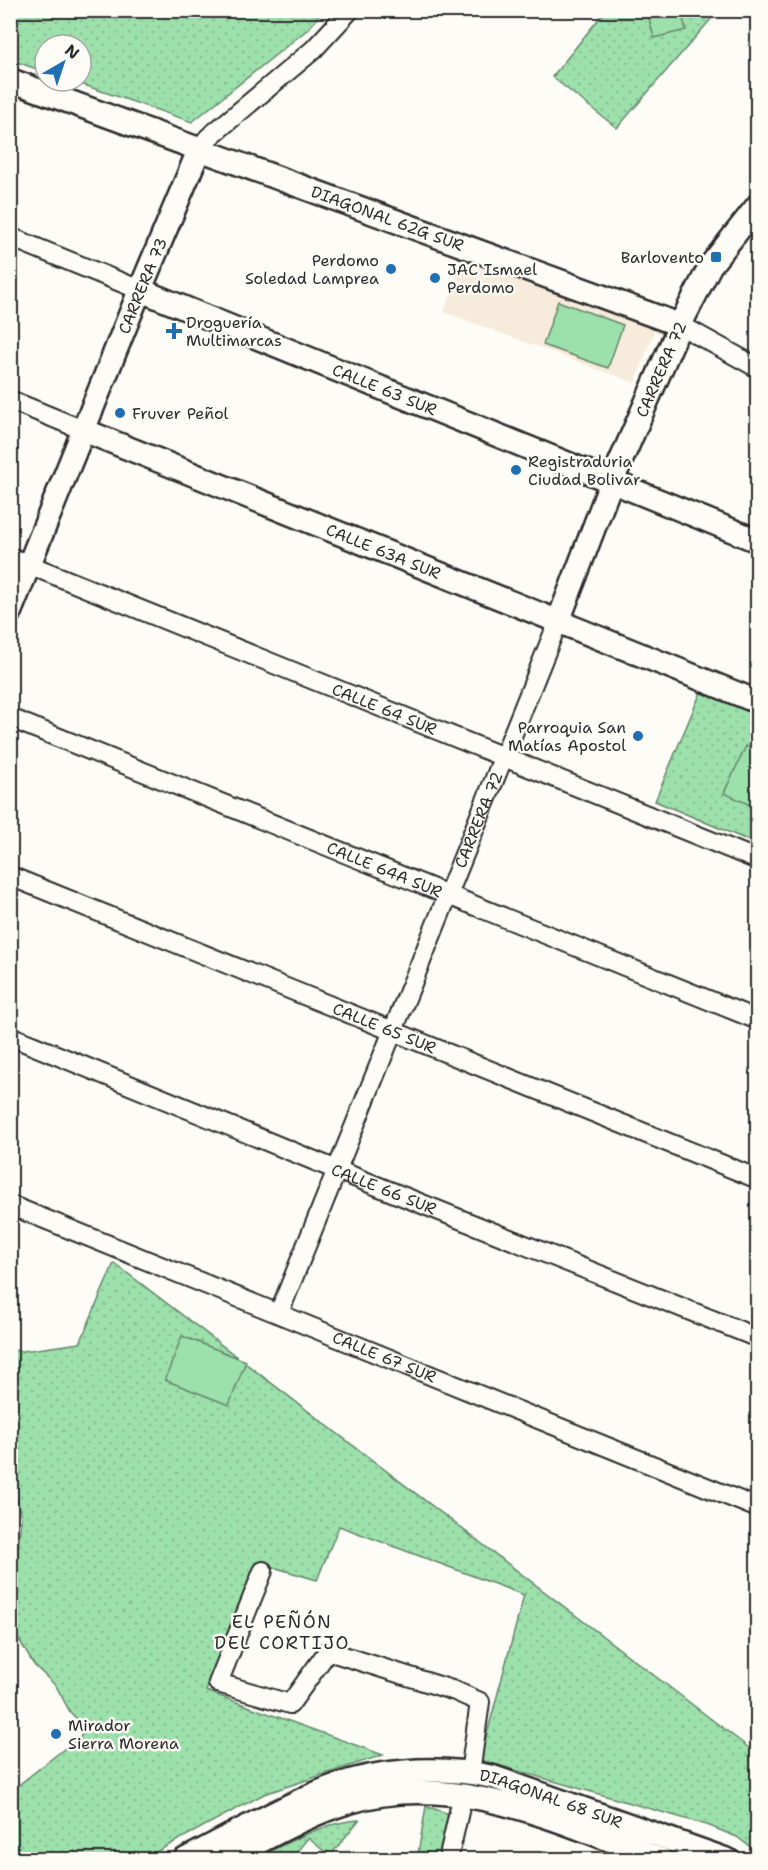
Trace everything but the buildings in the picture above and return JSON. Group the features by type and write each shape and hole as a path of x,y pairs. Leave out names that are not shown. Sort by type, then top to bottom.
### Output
{"street":[{"name":"CARRERA 73","path":"10,612 20,561 83,430 200,150 208,138 313,50 350,10"},
{"name":"DIAGONAL 62G SUR","path":"10,80 680,325 758,368"},
{"name":"CARRERA 72","path":"279,1313 558,622 612,481 680,325 710,266 753,219"},
{"name":"CALLE 63 SUR","path":"10,237 758,540"},
{"name":"CALLE 63A SUR","path":"10,400 758,702"},
{"name":"CALLE 64 SUR","path":"20,561 758,860"},
{"name":"CALLE 64A SUR","path":"10,718 758,1020"},
{"name":"CALLE 65 SUR","path":"10,876 758,1179"},
{"name":"CALLE 66 SUR","path":"10,1036 337,1170 758,1338"},
{"name":"CALLE 67 SUR","path":"10,1204 758,1508"},
{"path":"263,1571 218,1683 290,1704 328,1651 455,1691 480,1702 470,1773"},
{"name":"DIAGONAL 68 SUR","path":"373,1786 420,1771 470,1773 511,1782 728,1860"},
{"path":"184,1860 320,1791 373,1786"},
{"path":"224,1860 334,1807 356,1800 373,1786"},
{"name":"DIAGONAL 68 SUR","path":"373,1786 464,1794 534,1812 662,1860"},
{"path":"448,1860 464,1794"}],"shaded area":[{"path":"464,258 655,329 635,383 444,312"}],"green space":[{"path":"11,10 323,10 308,29 192,122 93,88 93,33 33,33 33,68 11,60"},
{"path":"605,11 718,11 617,128 552,77"},
{"path":"647,11 681,11 686,30 654,38"},
{"path":"558,301 623,325 608,368 543,345"},
{"path":"703,687 757,709 757,844 655,801"},
{"path":"746,746 757,752 757,808 724,793"},
{"path":"114,1263 757,1754 757,1852 737,1837 707,1825 480,1760 524,1595 339,1526 317,1580 256,1562 206,1691 383,1755 264,1794 143,1859 11,1859 11,1791 88,1730 70,1712 56,1686 34,1665 15,1633 15,1585 21,1517 17,1498 11,1491 11,1350 23,1351 80,1343"},
{"path":"182,1336 246,1361 229,1405 165,1380"},
{"path":"426,1806 458,1817 451,1859 417,1860"},
{"path":"359,1820 330,1856 308,1838 291,1859 254,1859 318,1829"}],"place":[{"name":"Barlovento","path":"716,257"},
{"name":"Perdomo Soledad Lamprea","path":"391,269"},
{"name":"JAC Ismael Perdomo","path":"435,278"},
{"name":"Droguería Multimarcas","path":"174,331"},
{"name":"Fruver Peñol","path":"120,413"},
{"name":"Registraduria Ciudad Bolivar","path":"516,470"},
{"name":"Parroquia San Matías Apostol","path":"638,736"},
{"name":"Mirador Sierra Morena","path":"56,1734"}],"district":[{"name":"EL PEÑÓN DEL CORTIJO","path":"282,1632"}]}
